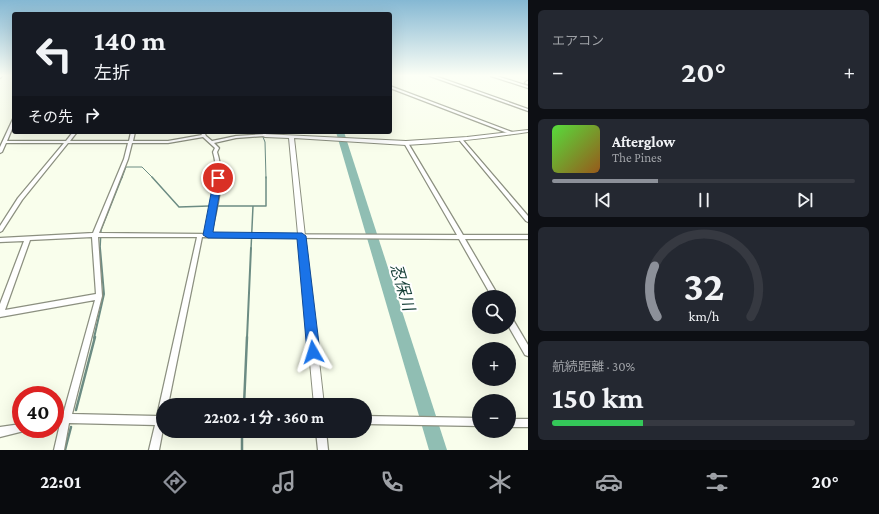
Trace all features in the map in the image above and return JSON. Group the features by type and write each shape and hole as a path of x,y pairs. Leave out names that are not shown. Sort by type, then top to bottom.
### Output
{"street":[{"path":"418,97 511,133"},
{"path":"491,97 528,110"},
{"path":"0,152 12,124"},
{"path":"213,142 256,134 406,143 461,140 528,131"},
{"path":"0,230 20,199 73,134"},
{"path":"59,450 66,418 100,296 95,235 126,161 133,134"},
{"path":"4,142 168,142 202,134 213,142 217,148 215,152 218,159 218,178 208,235"},
{"path":"291,137 318,398"},
{"path":"461,140 528,220"},
{"path":"406,143 492,290"},
{"path":"0,240 26,240 53,236 95,235 528,237"},
{"path":"165,398 200,235"},
{"path":"26,240 0,313 100,296"},
{"path":"516,332 528,352"},
{"path":"66,418 156,421"},
{"path":"372,420 472,422"},
{"path":"516,422 528,423"},
{"path":"0,432 12,430"},
{"path":"154,450 157,438"},
{"path":"322,438 323,450"}],"waterway":[{"name":"忍保川","path":"341,134 438,450"},
{"path":"263,137 265,142 266,178"},
{"path":"122,178 126,167 142,167 152,177"},
{"path":"100,248 101,230 122,177"},
{"path":"152,177 179,207 209,206"},
{"path":"253,206 266,206 266,178"},
{"path":"218,206 253,206"},
{"path":"251,249 253,206"},
{"path":"94,338 104,294 100,248"},
{"path":"247,338 251,248"},
{"path":"76,410 95,337"},
{"path":"244,398 247,337"},
{"path":"65,450 71,427"},
{"path":"242,438 242,450"}],"route":[{"path":"218,178 208,235 302,236 313,352"}]}
